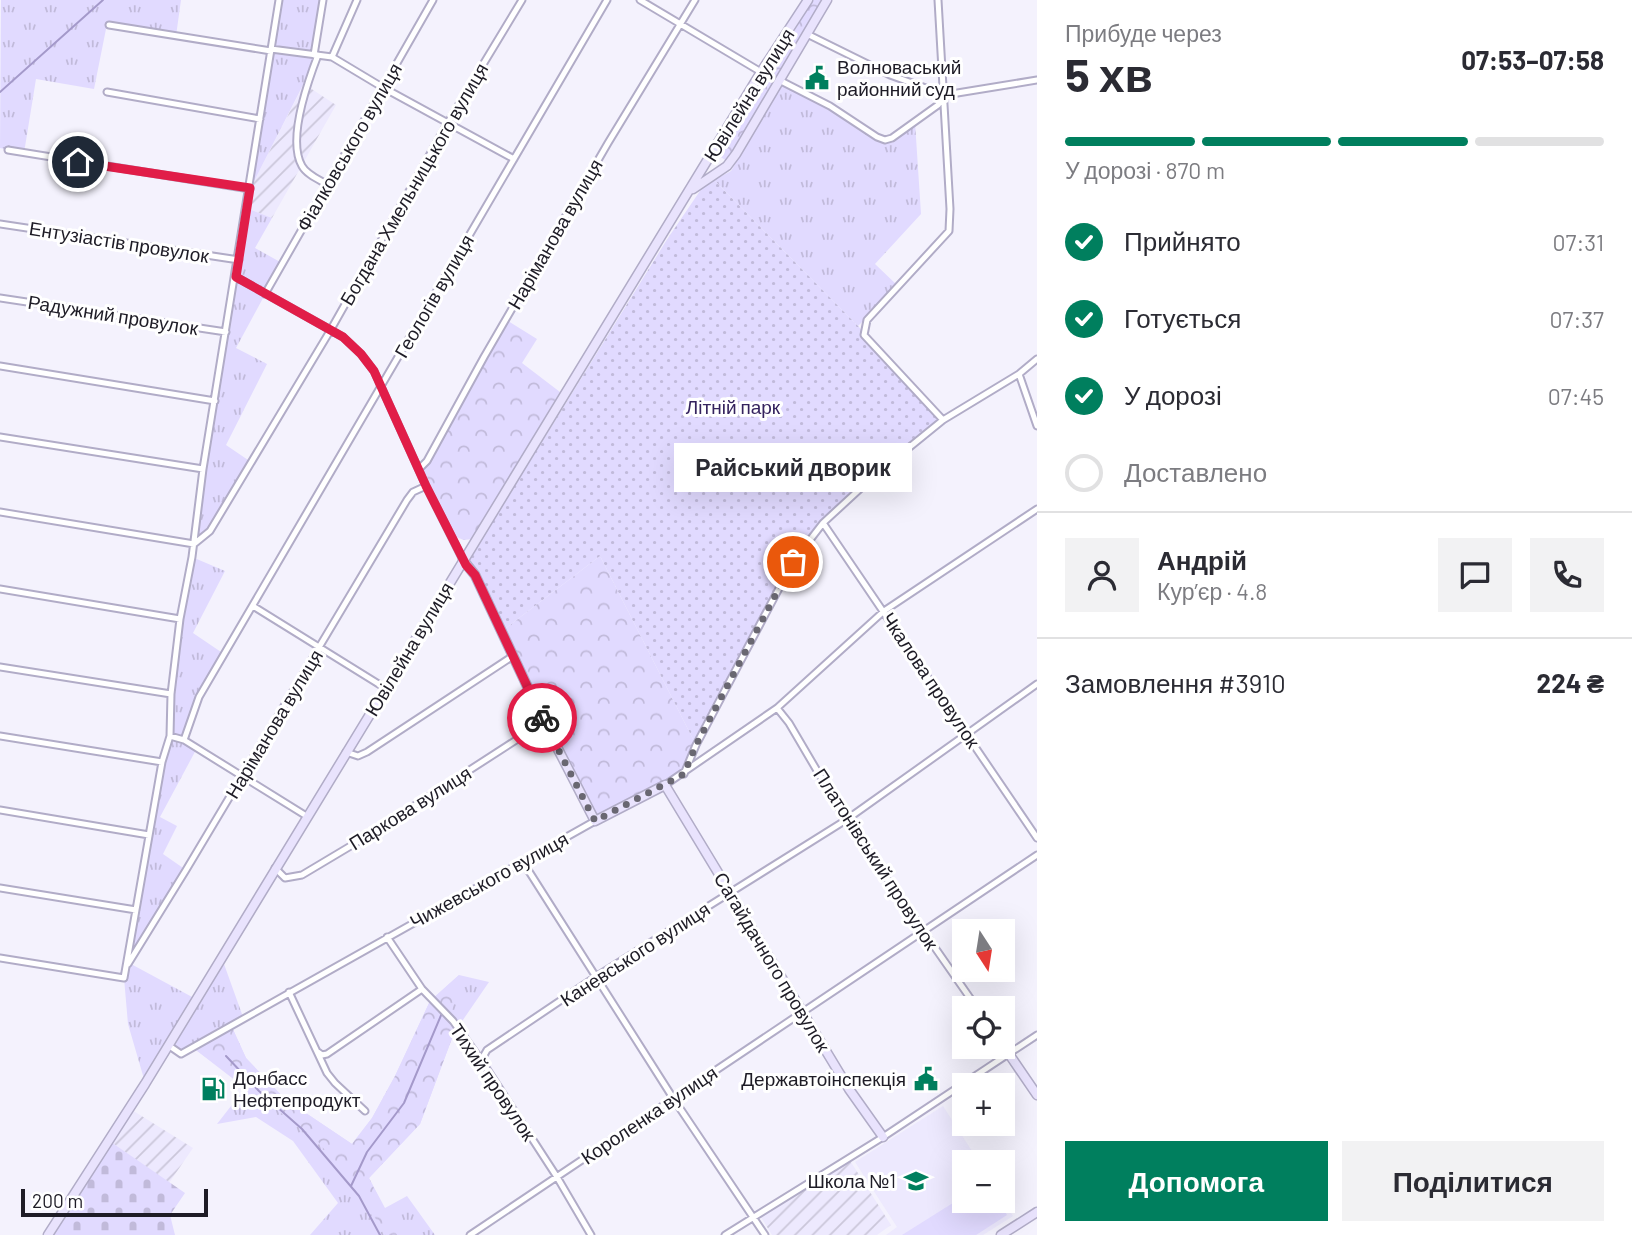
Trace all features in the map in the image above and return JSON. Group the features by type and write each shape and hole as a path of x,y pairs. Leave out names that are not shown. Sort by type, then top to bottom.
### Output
{"street":[{"path":"0,958 124,978 162,762 170,736 171,694 180,619 279,0"},
{"path":"323,0 316,55 305,89 297,137 301,165 328,185"},
{"path":"332,57 357,0"},
{"name":"Фіалковського вулиця","path":"265,294 433,0"},
{"name":"Богдана Хмельницького вулиця","path":"194,544 210,531 330,331 447,124 522,0"},
{"name":"Геологів вулиця","path":"184,740 199,696 607,0"},
{"path":"640,0 761,72"},
{"name":"Наріманова вулиця","path":"419,469 427,461 608,143 695,0"},
{"name":"Ювілейна вулиця","path":"48,1235 130,1108 691,191 761,72 808,0"},
{"name":"Ювілейна вулиця","path":"691,191 727,166 736,154 827,0"},
{"path":"938,0 945,95 949,231 867,320 864,335 943,420"},
{"path":"109,25 332,57 447,124 514,159"},
{"path":"807,34 890,75 945,95 1037,80"},
{"path":"779,80 830,106 866,131 885,140 892,138 938,105 945,95"},
{"path":"107,92 260,119"},
{"path":"8,150 250,188"},
{"path":"713,152 715,166 727,166"},
{"name":"Ентузіастів провулок","path":"0,224 239,260"},
{"path":"236,277 343,337 361,354 381,386 426,486 463,560 475,575 544,722 595,821"},
{"name":"Радужний провулок","path":"0,298 226,332"},
{"path":"684,774 696,745 793,562 823,523 874,476 943,420 1019,374 1037,359"},
{"path":"0,366 215,401"},
{"path":"1019,374 1037,426"},
{"path":"0,437 203,470"},
{"name":"Наріманова вулиця","path":"126,966 407,500 413,492 426,486"},
{"name":"Чижевського вулиця","path":"168,1045 181,1054 595,821 684,774 777,708 884,611 1037,509"},
{"path":"0,512 194,544"},
{"name":"Чкалова провулок","path":"823,523 1037,838"},
{"path":"0,589 180,619"},
{"path":"253,606 385,688"},
{"path":"346,752 358,756 367,752 513,656"},
{"path":"0,667 171,694"},
{"name":"Каневського вулиця","path":"483,1063 487,1050 597,976 846,820 1037,684"},
{"name":"Платонівський провулок","path":"777,708 789,723 846,820 969,996"},
{"name":"Паркова вулиця","path":"275,868 285,878 302,875 544,722"},
{"path":"0,736 162,762"},
{"path":"170,736 184,740 308,817"},
{"name":"Сагайдачного провулок","path":"665,785 849,1089 883,1137"},
{"path":"0,810 149,835"},
{"name":"Короленка вулиця","path":"470,1235 1037,855"},
{"path":"523,862 673,1098 765,1235"},
{"path":"0,888 136,910"},
{"name":"Тихий провулок","path":"387,937 422,989 453,1021 483,1063 591,1235"},
{"path":"316,1050 322,1055 327,1054 422,989"},
{"path":"289,992 327,1073 365,1111"},
{"path":"1015,1050 1037,1035"},
{"path":"725,1235 883,1137 1001,1059"},
{"path":"1012,1059 1037,1095"},
{"path":"1001,1235 1037,1212"}],"shaded area":[{"path":"304,84 336,105 272,218 246,208 250,189"},
{"name":"Школа №1","path":"943,1106 952,1120 952,1136 962,1136 971,1150 952,1150 952,1213 1011,1213 1013,1216 983,1235 886,1235 897,1227 855,1162"},
{"path":"132,1110 193,1148 169,1183 111,1142"},
{"path":"849,1159 891,1225 877,1235 772,1235 761,1217"}],"green space":[{"path":"1,0 181,0 176,36 107,24 94,89 36,79 24,153 0,148"},
{"path":"279,0 323,0 314,55 304,83 250,189"},
{"path":"813,0 826,0 730,163 719,156"},
{"path":"781,85 830,106 885,140 915,122 921,214 875,264 898,286 858,326 714,180 731,171"},
{"name":"Літній парк","path":"714,180 858,326 943,420 874,476 823,523 793,562 696,745 600,556 502,631 466,565 666,241 704,185"},
{"path":"246,208 272,218 255,248 282,263 236,348 267,364 226,445 251,462 210,531 194,544"},
{"path":"508,321 537,339 522,363 560,392 472,539 464,540 456,537 423,469"},
{"path":"600,556 696,745 684,774 595,821 502,631"},
{"path":"192,557 225,571 193,633 224,654 199,697 184,739 197,748 160,817 177,826 163,854 186,870 131,964 194,998 144,1079 128,1024 124,978 162,762 170,736 171,693"},
{"path":"224,964 243,1017 231,1025 246,1058 285,1099 352,1144 372,1118 395,1076 430,1001 459,975 489,982 454,1033 420,1124 369,1178 385,1208 407,1196 435,1235 310,1235 338,1203 293,1141 256,1117 217,1124 245,1088 192,1047 181,1054 170,1046"},
{"path":"459,975 450,1021 454,1033 420,1124 369,1178 397,1235 386,1235 360,1194 316,1139 192,1047 231,1025 246,1058 285,1099 352,1144 372,1118 395,1076 430,1001"},
{"path":"111,1142 185,1193 170,1215 175,1235 52,1235"},
{"path":"952,1204 952,1213 1007,1215 976,1235 902,1235"}],"waterway":[{"path":"0,92 103,0"},
{"path":"351,1186 367,1152 404,1103 442,1013"},
{"path":"226,1056 259,1091 302,1129 359,1196 380,1235"}],"way so far":[{"path":"542,718 595,821 684,774 696,745 793,562"}],"place":[{"name":"Волноваський районний суд","path":"817,78"},
{"name":"Райський дворик","path":"793,562"},
{"name":"Державтоінспекція","path":"926,1079"},
{"name":"Донбасс Нефтепродукт","path":"213,1089"},
{"name":"Школа №1","path":"916,1181"}],"route":[{"path":"78,162 250,188 236,277 343,337 374,371 426,486 466,565 475,575 542,718"}]}
